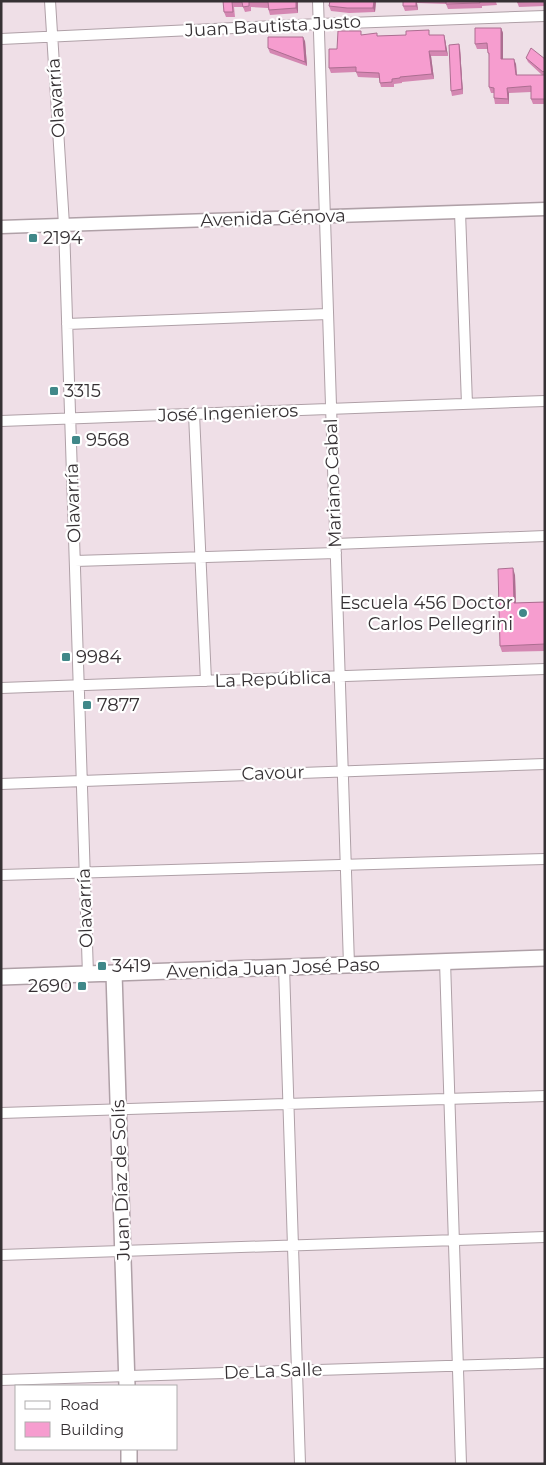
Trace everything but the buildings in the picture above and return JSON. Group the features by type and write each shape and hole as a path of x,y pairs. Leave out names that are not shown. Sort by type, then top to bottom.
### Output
{"main road":[{"name":"Avenida Juan José Paso","path":"1,978 545,958"},
{"name":"Juan Díaz de Solís","path":"114,974 127,1381"},
{"path":"129,1450 129,1464"}],"street":[{"name":"Olavarría","path":"50,1 64,225 88,974"},
{"name":"Mariano Cabal","path":"318,1 349,965"},
{"name":"Juan Bautista Justo","path":"1,39 319,24 545,16"},
{"name":"Avenida Génova","path":"1,227 545,209"},
{"path":"460,212 467,404"},
{"path":"67,324 328,314"},
{"name":"José Ingenieros","path":"1,421 545,401"},
{"path":"194,414 206,681"},
{"path":"75,561 201,557 545,536"},
{"name":"La República","path":"1,688 545,669"},
{"name":"Cavour","path":"1,784 545,764"},
{"path":"1,875 545,859"},
{"path":"446,962 461,1464"},
{"path":"284,967 300,1464"},
{"path":"1,1113 545,1096"},
{"path":"1,1255 545,1237"},
{"name":"De La Salle","path":"1,1380 127,1381 297,1371 545,1363"}],"place":[{"name":"2194","path":"33,238"},
{"name":"3315","path":"54,391"},
{"name":"9568","path":"76,440"},
{"name":"Escuela 456 Doctor Carlos Pellegrini","path":"523,613"},
{"name":"9984","path":"66,657"},
{"name":"7877","path":"87,705"},
{"name":"3419","path":"102,966"},
{"name":"2690","path":"82,986"}]}
